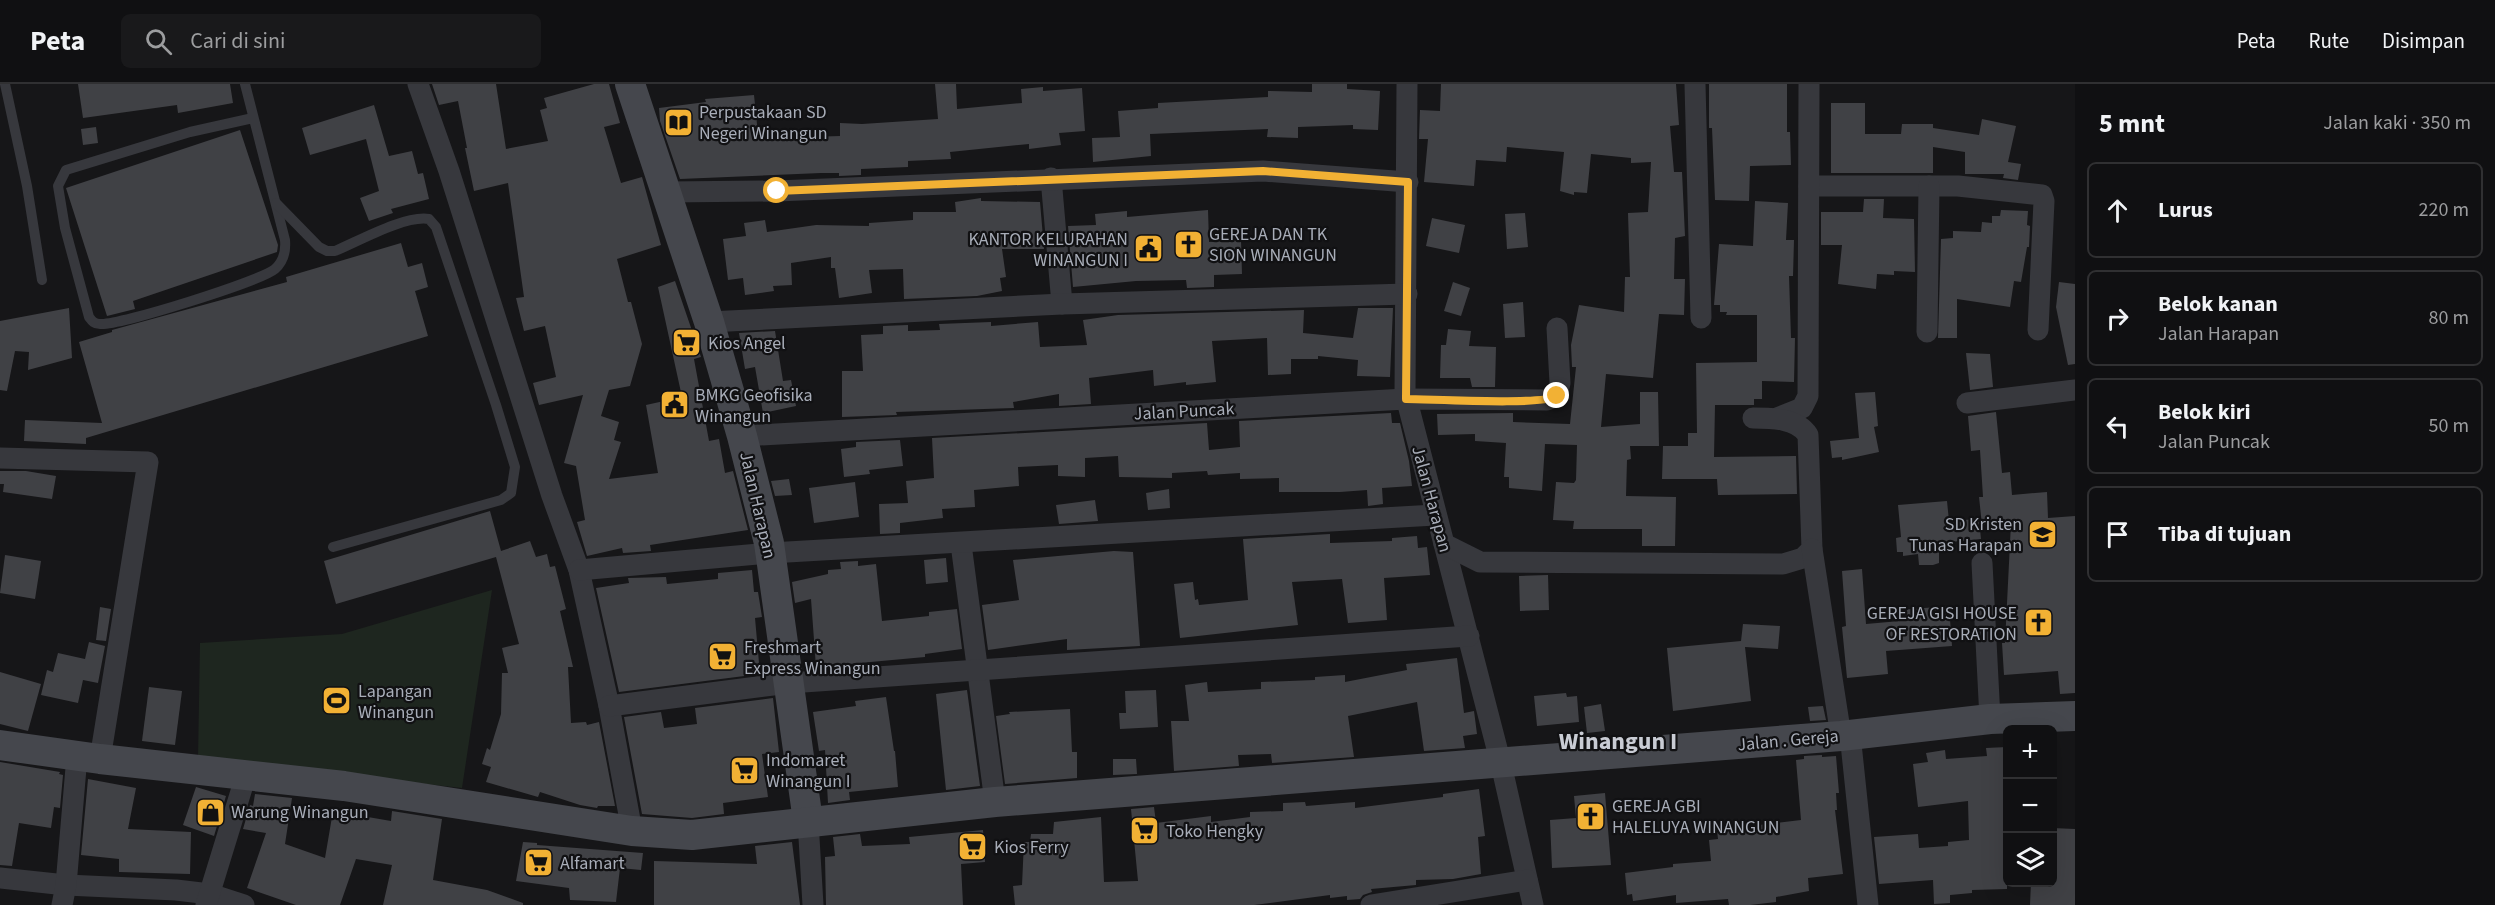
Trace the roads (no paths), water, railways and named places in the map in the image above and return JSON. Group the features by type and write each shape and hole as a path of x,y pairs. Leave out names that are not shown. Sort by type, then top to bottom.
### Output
{"street":[{"path":"418,84 449,171 552,496 579,570 609,706 632,831"},
{"name":"Jalan Harapan","path":"630,84 709,322 742,436 770,553 808,821 813,905"},
{"name":"Jalan Harapan","path":"1407,84 1406,399 1469,636 1533,905"},
{"path":"1695,84 1701,318"},
{"path":"1753,418 1777,418 1802,408 1808,396 1809,84"},
{"path":"667,192 777,191 1263,171 1408,182"},
{"path":"1051,178 1062,304"},
{"path":"1809,186 1982,188 2036,193 2043,196 2038,330"},
{"path":"1927,332 1929,186"},
{"path":"709,322 1062,304 1407,294"},
{"name":"Jalan Puncak","path":"742,436 1406,399 1487,401 1553,399 1557,396 1560,382 1557,328"},
{"path":"1967,403 2075,390"},
{"path":"1777,418 1804,429 1808,435 1812,549 1845,735 1868,905"},
{"path":"0,458 148,462 64,895"},
{"path":"579,570 770,553 961,544 1436,514"},
{"path":"961,544 995,802"},
{"path":"1444,544 1480,562 1783,564 1803,558 1812,549"},
{"path":"1455,585 1480,562"},
{"path":"1982,563 1990,719"},
{"path":"609,706 789,683 1469,636"},
{"name":"Jalan . Gereja","path":"0,745 344,786 632,831 706,834 995,802 1501,764 1845,735 1990,719 2075,716"},
{"path":"208,900 246,775"},
{"path":"0,878 64,895 208,900 244,905"},
{"path":"1371,905 1527,880"}],"lane":[{"path":"5,84 27,186 42,280"},
{"path":"245,84 286,248 283,258 273,271 259,278 166,309 96,324 89,317 65,228 58,186 66,170 190,132 253,118"},
{"path":"276,203 319,247 327,251 335,251 400,224 421,218 429,219 436,227 515,467 511,493 501,500 437,520 333,547"}],"place":[{"name":"Perpustakaan SD Negeri Winangun","path":"678,122"},
{"name":"GEREJA DAN TK SION WINANGUN","path":"1188,244"},
{"name":"KANTOR KELURAHAN WINANGUN I","path":"1149,249"},
{"name":"Kios Angel","path":"687,343"},
{"name":"BMKG Geofisika Winangun","path":"674,405"},
{"name":"SD Kristen Tunas Harapan","path":"2043,534"},
{"name":"GEREJA GISI HOUSE OF RESTORATION","path":"2038,623"},
{"name":"Freshmart Express Winangun","path":"723,657"},
{"name":"Lapangan Winangun","path":"337,701"},
{"name":"Indomaret Winangun I","path":"745,770"},
{"name":"Warung Winangun","path":"210,812"},
{"name":"GEREJA GBI HALELUYA WINANGUN","path":"1591,816"},
{"name":"Toko Hengky","path":"1145,831"},
{"name":"Kios Ferry","path":"973,847"},
{"name":"Alfamart","path":"539,863"}],"district":[{"name":"Winangun I","path":"1618,741"}]}
